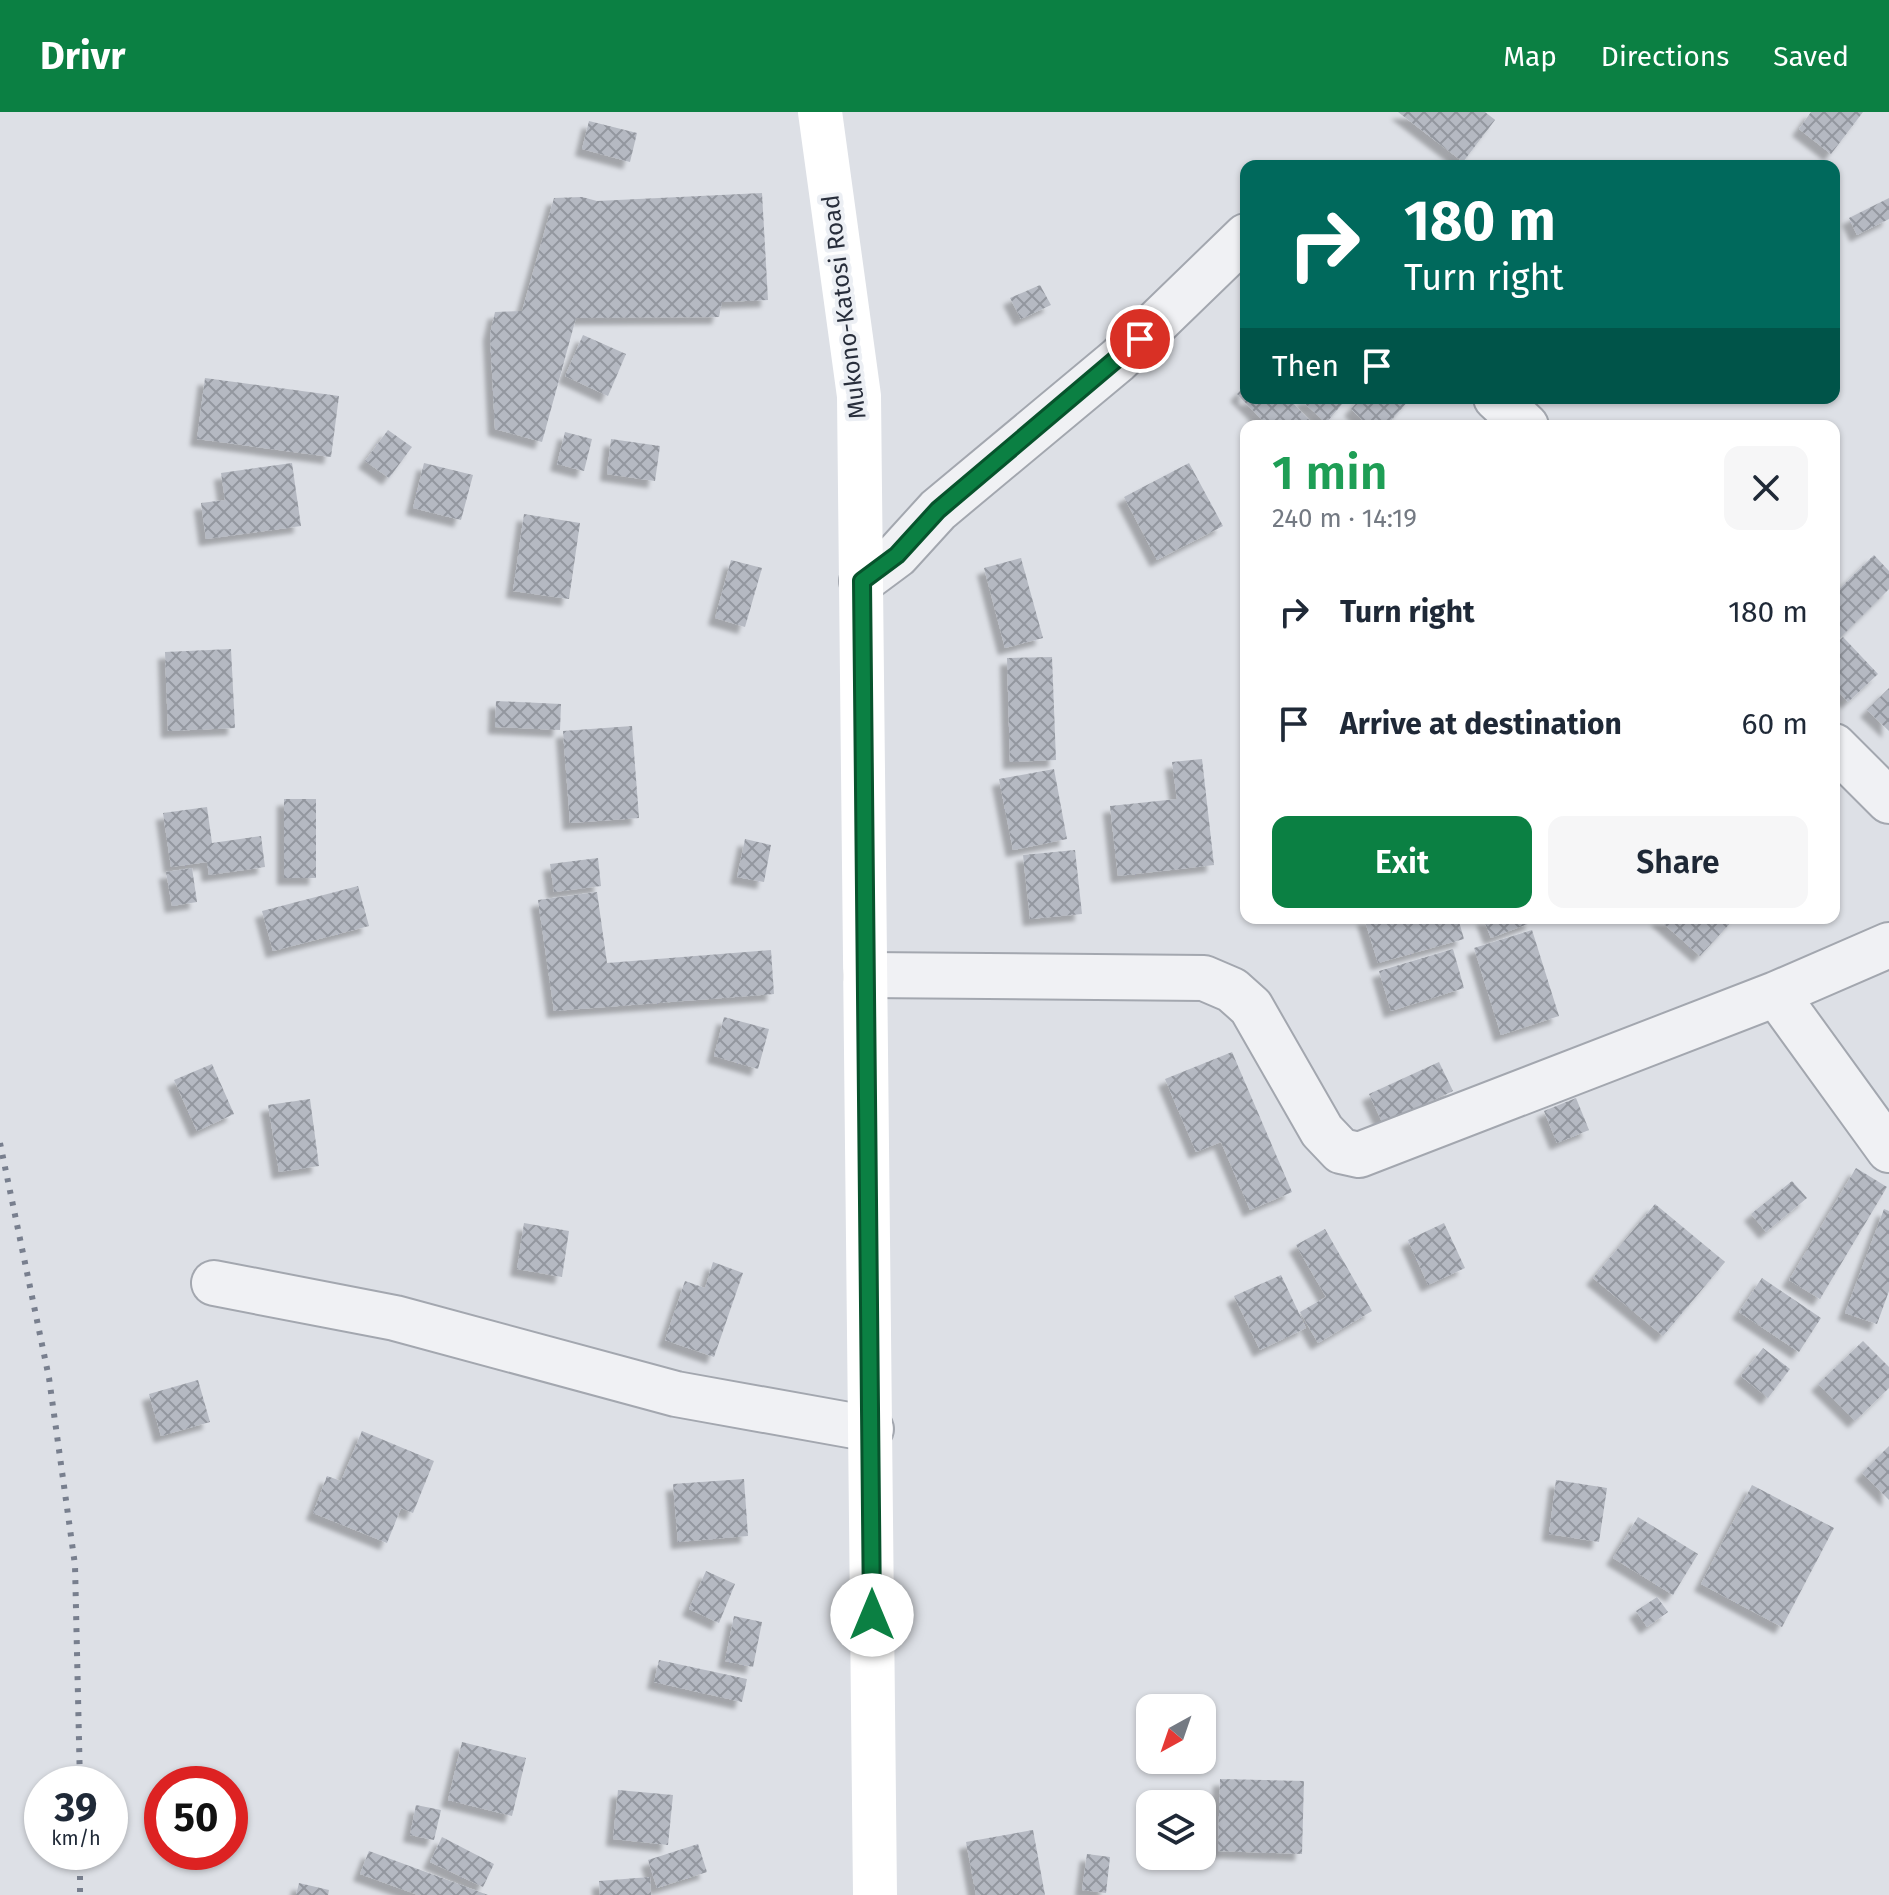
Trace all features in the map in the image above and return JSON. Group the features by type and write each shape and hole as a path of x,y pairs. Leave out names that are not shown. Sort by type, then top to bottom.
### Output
{"main road":[{"name":"Mukono-Katosi Road","path":"820,112 859,396 875,1895"}],"street":[{"path":"862,581 897,555 938,510 1118,360 1240,242"},
{"path":"1502,404 1520,420"},
{"path":"1840,752 1889,801"},
{"path":"867,975 1204,978 1232,990 1251,1007 1322,1131 1341,1151 1359,1155 1776,994 1889,945"},
{"path":"1776,994 1889,1150"},
{"path":"214,1283 395,1318 676,1394 871,1429"}],"building":[{"path":"1398,112 1485,112 1495,120 1465,160 1460,160"},
{"path":"1811,112 1863,112 1831,154 1799,129"},
{"path":"589,121 637,133 630,162 582,149"},
{"path":"762,193 768,300 722,302 719,317 576,318 542,442 495,429 490,334 495,312 522,311 554,198 582,197 597,201"},
{"path":"1889,198 1889,219 1857,235 1849,218"},
{"path":"1040,285 1051,305 1021,319 1010,298"},
{"path":"583,335 626,354 608,396 565,376"},
{"path":"205,378 339,396 331,457 197,439"},
{"path":"1247,404 1294,404 1309,420 1262,420"},
{"path":"1305,404 1342,404 1329,420 1323,420"},
{"path":"1356,404 1406,404 1391,420 1363,420 1351,409"},
{"path":"388,430 412,447 389,478 365,461"},
{"path":"565,432 592,439 584,471 557,464"},
{"path":"611,439 660,446 655,481 607,474"},
{"path":"292,463 301,526 206,539 201,503 225,500 221,473"},
{"path":"424,463 473,475 461,520 413,508"},
{"path":"1189,463 1223,526 1157,560 1124,497"},
{"path":"524,514 580,523 569,599 513,591"},
{"path":"1874,555 1889,571 1889,589 1840,638 1840,588"},
{"path":"1021,558 1043,638 1005,648 984,568"},
{"path":"731,560 762,568 745,627 715,618"},
{"path":"1843,637 1878,674 1848,702 1840,693 1840,640"},
{"path":"231,649 235,728 168,731 165,652"},
{"path":"1052,657 1056,760 1010,762 1007,658"},
{"path":"1889,688 1889,731 1867,710"},
{"path":"496,701 561,704 560,730 495,727"},
{"path":"632,726 639,818 570,823 563,731"},
{"path":"1202,759 1214,865 1118,876 1110,806 1177,799 1172,762"},
{"path":"1054,769 1067,839 1013,850 999,779"},
{"path":"284,799 316,799 316,878 284,878"},
{"path":"207,807 212,843 261,836 265,867 209,875 207,862 171,867 163,813"},
{"path":"745,839 771,845 764,882 737,877"},
{"path":"1075,850 1082,914 1030,919 1023,855"},
{"path":"598,858 601,886 554,892 550,864"},
{"path":"192,868 197,902 172,906 166,872"},
{"path":"358,886 369,926 273,951 262,911"},
{"path":"597,892 607,963 771,950 774,994 554,1011 538,900"},
{"path":"1366,924 1460,924 1464,939 1378,963"},
{"path":"1485,924 1528,924 1491,938"},
{"path":"1664,924 1729,924 1700,956"},
{"path":"1532,930 1559,1016 1501,1035 1474,948"},
{"path":"1453,949 1464,988 1391,1011 1379,971"},
{"path":"724,1017 769,1029 758,1069 714,1056"},
{"path":"1232,1052 1292,1192 1250,1210 1221,1142 1196,1152 1165,1079"},
{"path":"1439,1062 1453,1091 1383,1124 1369,1094"},
{"path":"212,1064 234,1114 197,1131 174,1080"},
{"path":"1576,1098 1589,1130 1557,1143 1544,1111"},
{"path":"310,1099 319,1166 279,1172 268,1105"},
{"path":"1856,1168 1887,1187 1820,1299 1789,1280"},
{"path":"1792,1181 1807,1198 1766,1232 1751,1214"},
{"path":"1655,1204 1725,1262 1663,1336 1593,1278"},
{"path":"1884,1209 1889,1211 1889,1291 1877,1324 1845,1313"},
{"path":"524,1223 569,1231 562,1277 517,1269"},
{"path":"1444,1223 1465,1268 1428,1285 1408,1240"},
{"path":"1325,1229 1372,1311 1318,1343 1300,1312 1326,1297 1296,1245"},
{"path":"713,1262 743,1273 714,1357 665,1340 685,1281 705,1288"},
{"path":"1281,1275 1306,1328 1260,1350 1234,1296"},
{"path":"1762,1278 1821,1318 1799,1352 1739,1312"},
{"path":"1863,1341 1889,1367 1889,1388 1855,1421 1818,1384"},
{"path":"1763,1348 1790,1369 1768,1398 1741,1376"},
{"path":"198,1380 210,1422 161,1436 149,1394"},
{"path":"362,1431 434,1461 413,1513 401,1508 387,1543 313,1513 327,1476 341,1481"},
{"path":"1889,1446 1889,1500 1862,1473"},
{"path":"744,1479 748,1536 678,1542 673,1484"},
{"path":"1556,1480 1607,1488 1599,1542 1549,1534"},
{"path":"1752,1485 1834,1528 1782,1627 1701,1584"},
{"path":"1638,1517 1698,1554 1673,1595 1613,1558"},
{"path":"706,1571 735,1584 719,1623 689,1609"},
{"path":"1657,1597 1668,1612 1647,1627 1636,1611"},
{"path":"734,1616 762,1622 753,1667 725,1661"},
{"path":"659,1660 747,1679 742,1702 654,1682"},
{"path":"462,1742 526,1758 512,1816 448,1800"},
{"path":"1220,1779 1304,1781 1302,1854 1218,1851"},
{"path":"618,1790 673,1795 668,1845 613,1839"},
{"path":"416,1805 441,1810 434,1840 410,1835"},
{"path":"1033,1830 1045,1895 976,1895 966,1842"},
{"path":"442,1837 494,1864 483,1887 430,1862"},
{"path":"698,1844 707,1872 657,1888 648,1860"},
{"path":"369,1851 488,1895 418,1895 360,1874"},
{"path":"1087,1854 1110,1857 1106,1893 1082,1890"},
{"path":"650,1877 651,1895 600,1895 599,1881"},
{"path":"299,1883 329,1890 328,1895 296,1895"}],"railway":[{"path":"0,1143 49,1378 75,1565 80,1766"},
{"path":"80,1870 80,1895"}],"route":[{"path":"872,1615 862,581 897,555 938,510 1140,339"}]}
